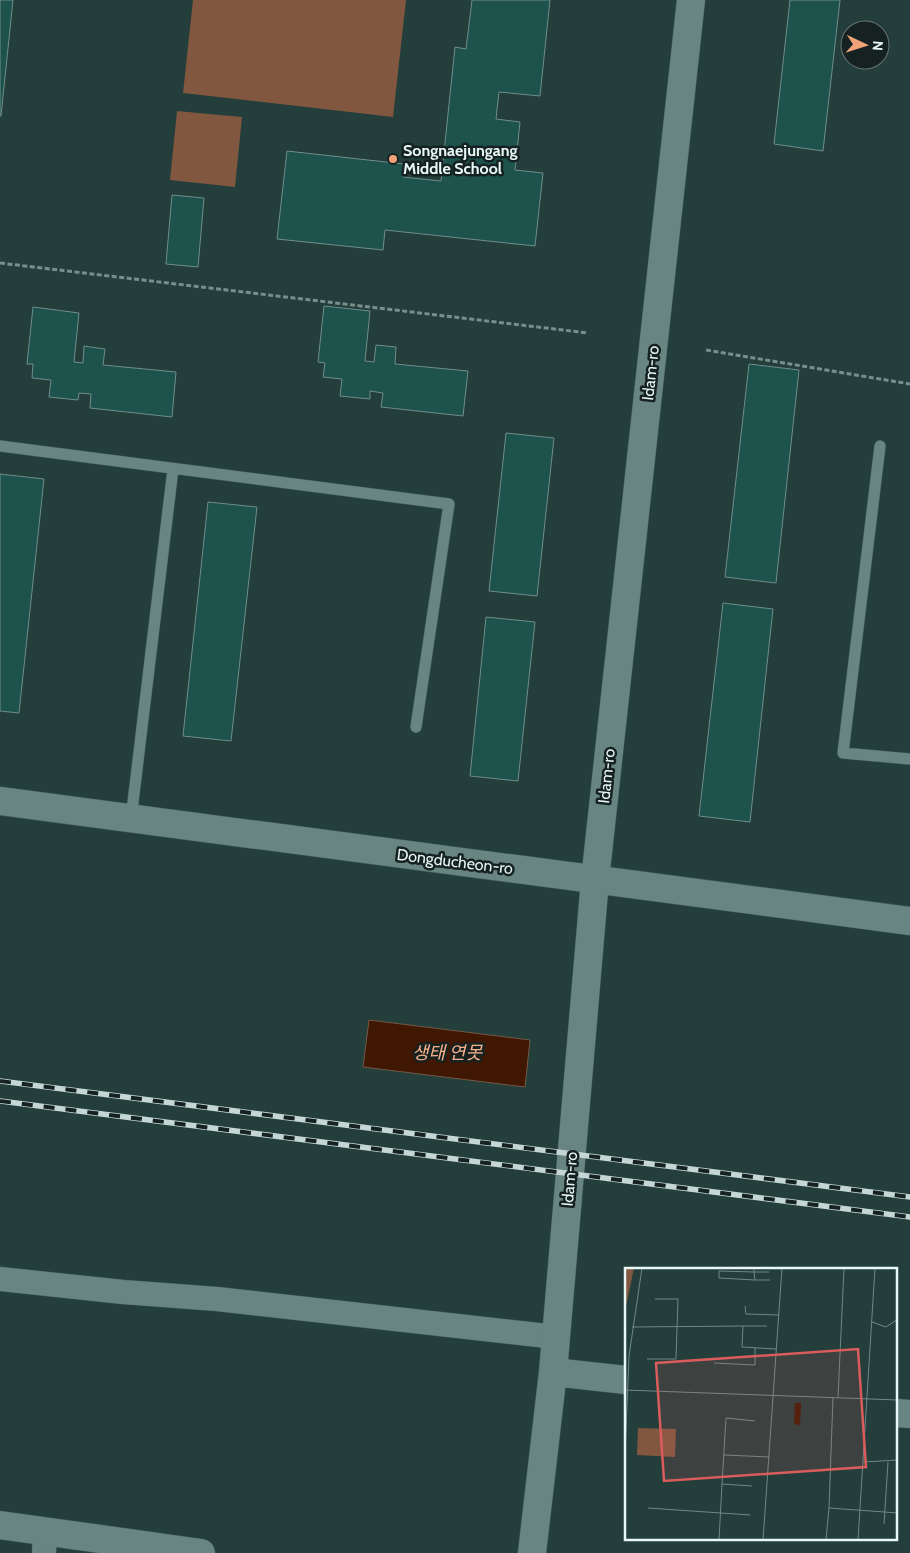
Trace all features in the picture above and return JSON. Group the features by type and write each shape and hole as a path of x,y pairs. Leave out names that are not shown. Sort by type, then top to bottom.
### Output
{"street":[{"name":"Idam-ro","path":"532,1553 553,1372 595,880 691,0"},
{"name":"Dongducheon-ro","path":"0,801 910,921"},
{"path":"0,1278 123,1292 218,1299 556,1337"},
{"path":"553,1372 625,1380"},
{"path":"0,1525 44,1542 201,1553"}],"lane":[{"path":"0,446 449,504 416,727"},
{"path":"880,446 843,753 910,759"},
{"path":"131,819 173,469"}],"path":[{"path":"0,262 588,333"},
{"path":"706,350 910,384"}],"shaded area":[{"path":"193,0 406,0 393,117 183,93"},
{"path":"177,111 242,117 235,187 170,180"}],"water":[{"name":"생태 연못","path":"369,1020 530,1040 525,1087 363,1067"}],"building":[{"path":"0,0 13,0 1,116 0,116"},
{"path":"472,0 550,0 540,96 499,92 496,119 520,122 515,170 543,173 535,246 385,230 383,250 277,239 287,151 404,164 403,177 441,181 455,47 466,49"},
{"path":"790,0 840,0 823,151 774,144"},
{"path":"172,195 204,198 198,267 166,264"},
{"path":"324,306 370,311 365,361 374,362 376,345 396,347 395,364 468,371 463,416 381,407 383,393 370,391 370,399 340,396 342,379 323,377 325,363 318,362"},
{"path":"33,307 79,313 74,362 83,363 84,346 105,349 103,365 176,372 172,417 90,408 91,394 79,393 78,400 49,397 51,380 32,378 33,364 27,364"},
{"path":"749,364 799,370 776,583 725,577"},
{"path":"506,433 554,438 537,596 489,591"},
{"path":"0,474 44,479 19,713 0,711"},
{"path":"208,502 257,507 231,741 183,736"},
{"path":"723,603 773,609 750,822 699,816"},
{"path":"486,617 535,622 518,781 470,776"}],"railway":[{"path":"0,1081 910,1197"},
{"path":"0,1101 910,1217"}],"place":[{"name":"Songnaejungang Middle School","path":"393,159"}]}
